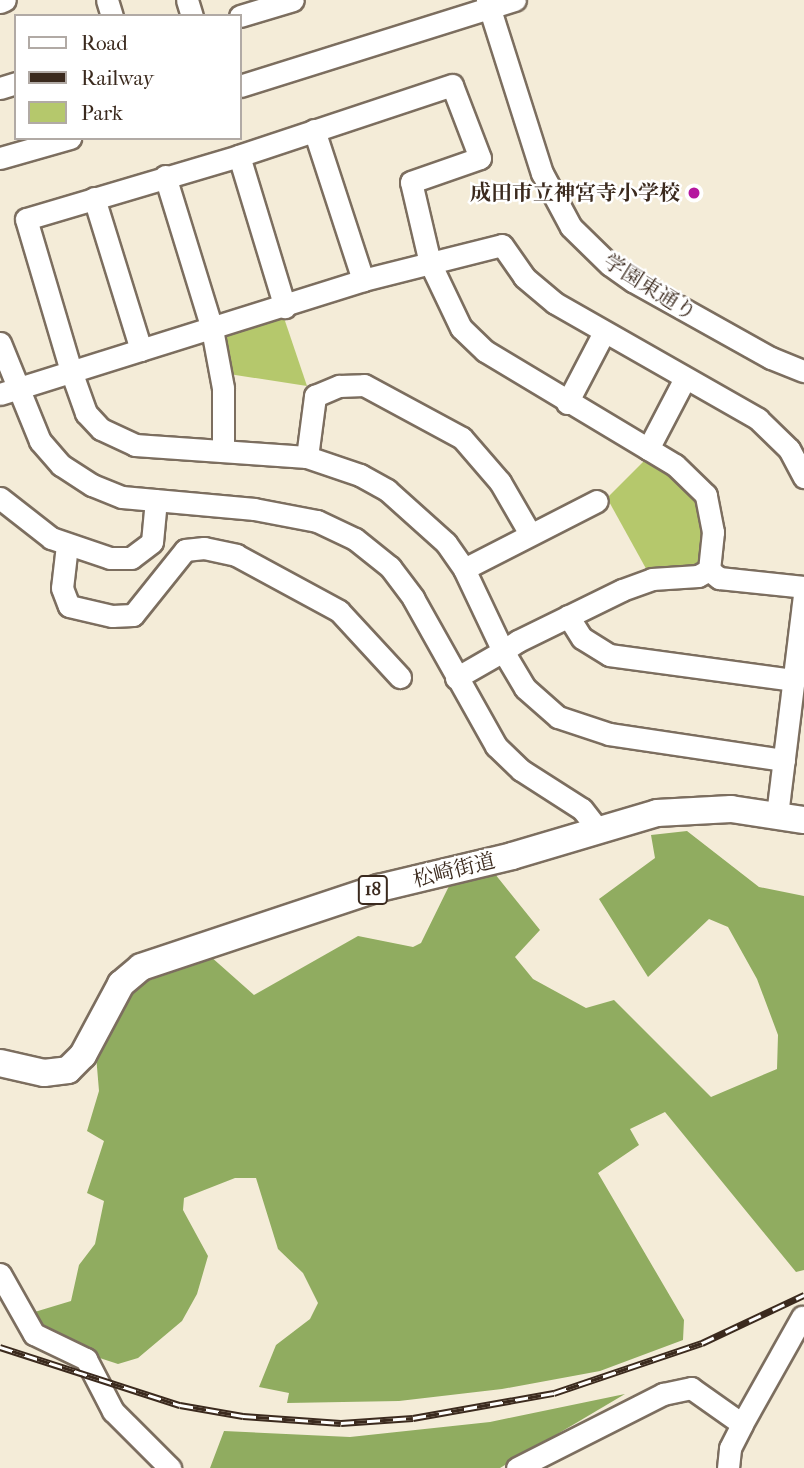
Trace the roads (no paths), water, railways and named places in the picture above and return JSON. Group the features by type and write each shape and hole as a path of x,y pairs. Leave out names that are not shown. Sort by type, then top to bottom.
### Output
{"main road":[{"name":"松崎街道","path":"0,1063 44,1073 68,1070 83,1055 121,984 141,967 379,888 512,856 596,827 657,813 731,809 804,820"}],"street":[{"path":"0,2 5,0"},
{"path":"242,15 271,3 293,0"},
{"path":"242,85 489,4 515,0"},
{"name":"学園東通り","path":"489,4 542,173 557,207 580,236 634,281 771,358 804,371"},
{"path":"709,570 713,532 706,495 674,465 567,403 485,351 461,328 430,263 411,182 481,158 452,85 239,156 26,219 86,413 118,439 135,445 307,457 387,490 426,522 464,569 503,651 541,704 578,726 784,760"},
{"path":"314,130 363,280"},
{"path":"0,158 63,140"},
{"path":"239,156 285,307"},
{"path":"165,176 212,329 223,388 223,451"},
{"path":"94,198 141,350"},
{"path":"7,391 285,307 363,280 502,245 512,263 539,290 603,334 758,419 789,449 804,477"},
{"path":"567,403 603,334"},
{"path":"0,343 7,391 40,441 61,465 92,485 122,497 317,521 355,539 398,577 456,678 507,759 571,800 596,827"},
{"path":"648,449 684,380"},
{"path":"307,457 315,396 340,386 364,385 462,438 500,482 529,532"},
{"path":"0,498 38,531 67,545 110,558 138,556 152,542 156,500"},
{"path":"464,569 529,532 597,501"},
{"path":"67,545 62,589 69,606 112,616 133,615 185,550 204,548 236,555 339,611 400,677"},
{"path":"709,570 719,578 804,587"},
{"path":"456,678 568,616 652,579 698,576 709,570"},
{"path":"777,815 804,595"},
{"path":"568,616 582,638 609,655 794,680"},
{"path":"0,1274 34,1334 86,1359 113,1411 170,1468"},
{"path":"728,1468 730,1448 802,1317"},
{"path":"517,1468 663,1394 691,1388 742,1424"}],"railway":[{"path":"0,1347 180,1405 243,1416 341,1423 413,1418 554,1393 702,1343 804,1295"}],"place":[{"name":"成田市立神宮寺小学校","path":"694,193"}]}
